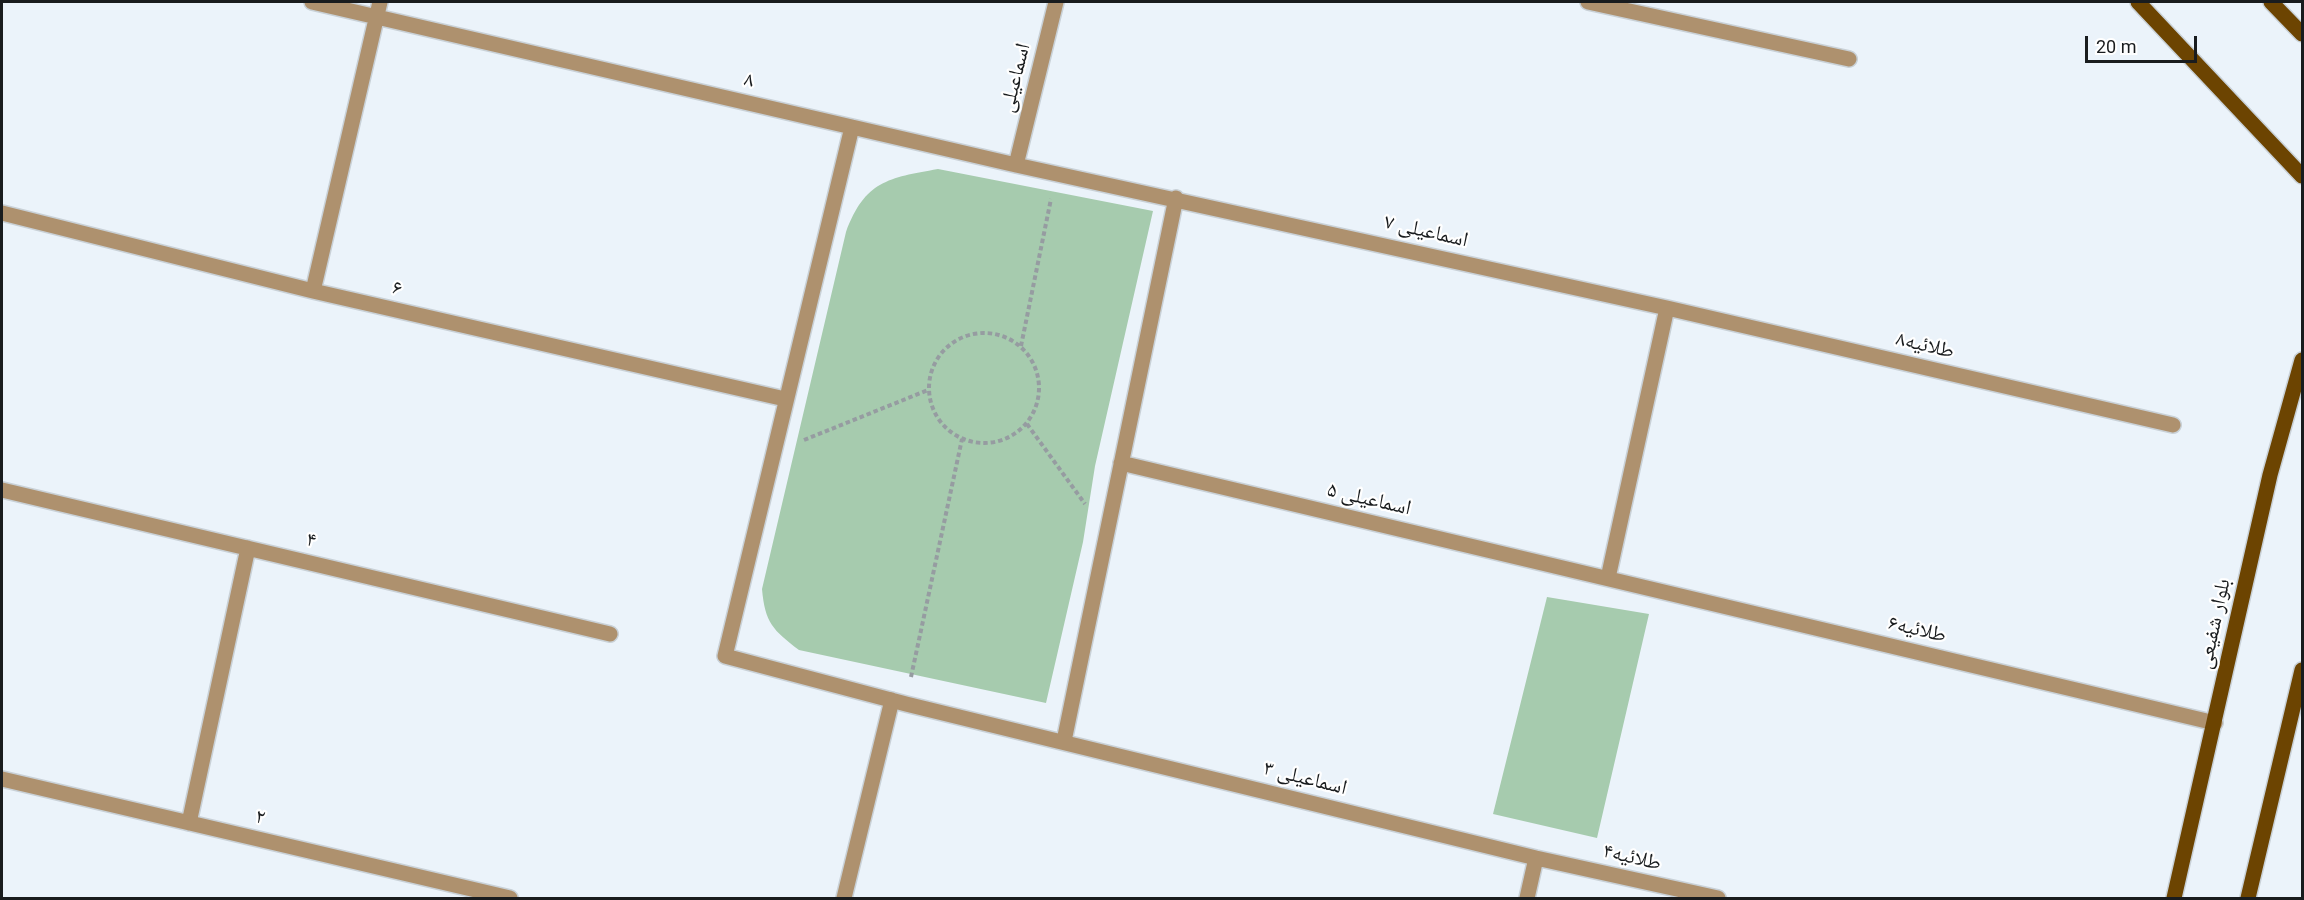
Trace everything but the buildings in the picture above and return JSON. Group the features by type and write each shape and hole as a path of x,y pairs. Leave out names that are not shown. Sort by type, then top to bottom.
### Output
{"main road":[{"path":"2138,2 2302,176"},
{"path":"2271,2 2302,34"},
{"name":"بلوار شفیعی","path":"2174,898 2270,475 2302,360"},
{"path":"2248,898 2302,670"}],"street":[{"name":"۸","path":"312,2 378,8 852,127 1056,174 1176,198"},
{"name":"اسماعیلی","path":"1016,165 1056,2"},
{"path":"1588,2 1849,59"},
{"path":"313,291 378,8"},
{"path":"775,451 785,399 852,127"},
{"path":"1064,741 1176,198"},
{"name":"اسماعیلی ۷","path":"1176,198 1667,308"},
{"name":"۶","path":"2,213 313,291 785,399"},
{"path":"1608,578 1667,308"},
{"name":"طلائیه۸","path":"1667,308 2173,424"},
{"name":"اسماعیلی ۳","path":"775,451 725,656 899,702 1536,858"},
{"name":"اسماعیلی ۵","path":"1121,463 1608,578"},
{"name":"۴","path":"2,490 610,634"},
{"path":"189,823 248,548"},
{"name":"طلائیه۶","path":"1608,578 2215,723"},
{"path":"844,898 899,702"},
{"name":"۲","path":"2,779 510,898"},
{"path":"1527,898 1536,858"},
{"name":"طلائیه۴","path":"1536,858 1718,898"}],"path":[{"path":"1021,346 1056,174"},
{"path":"986,333 1005,336 1021,346 1033,360 1039,377 1040,396 1027,424 1008,438 990,444 962,439 942,424 932,409 928,390 930,372 938,356 951,343 968,334 986,333"},
{"path":"775,451 928,390"},
{"path":"1027,424 1107,534"},
{"path":"899,702 962,439"}],"green space":[{"path":"938,169 1153,211 1095,466 1083,542 1046,703 799,650 772,625 763,601 762,589 846,232 861,202 880,185 905,175"},
{"path":"1547,597 1649,614 1597,838 1493,814"}]}
